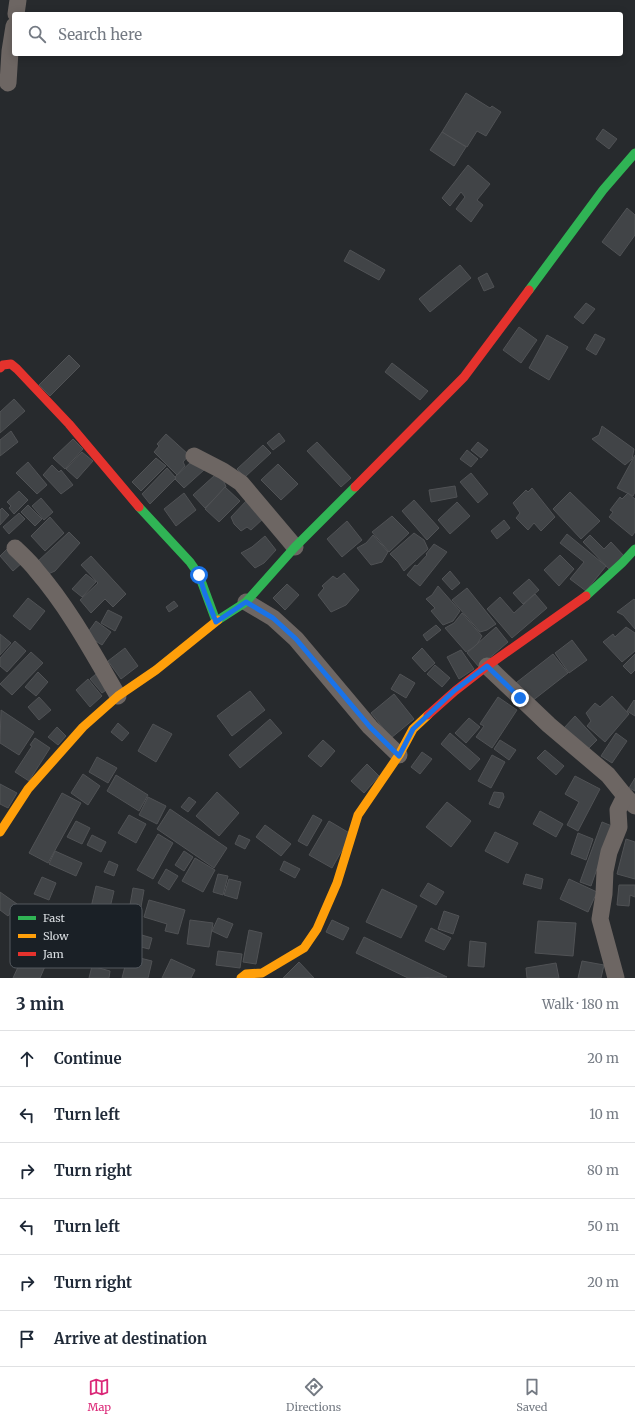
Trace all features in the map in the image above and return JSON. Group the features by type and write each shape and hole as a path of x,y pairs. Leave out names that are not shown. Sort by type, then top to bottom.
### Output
{"street":[{"path":"16,12 18,0"},
{"path":"8,83 12,38"},
{"path":"0,832 28,788 83,727 118,696 156,670 216,622 246,602 296,547 464,377 603,190 635,153"},
{"path":"0,368 4,365 11,364 17,369 68,424 135,502 190,562 199,575 216,622"},
{"path":"194,456 223,471 241,483 296,547"},
{"path":"15,548 36,569 53,591 81,632 118,696"},
{"path":"241,978 246,974 262,973 304,948 317,929 337,883 358,815 399,756 413,729 455,690 583,598 622,563 635,549"},
{"path":"246,602 273,618 296,639 370,727 399,756"},
{"path":"487,666 549,724 608,775 630,801 618,810 618,827 609,852 605,871 604,894 600,919 616,978"}],"building":[{"path":"466,93 490,108 492,106 501,112 486,136 477,131 467,147 442,132"},
{"path":"603,129 617,139 609,149 596,139"},
{"path":"442,132 466,147 454,166 430,150"},
{"path":"468,165 490,184 477,200 483,205 471,222 456,209 465,197 461,192 450,206 442,198"},
{"path":"627,208 635,215 635,235 620,256 602,242"},
{"path":"350,250 385,270 379,280 344,261"},
{"path":"460,265 471,278 430,312 419,299"},
{"path":"487,273 494,287 484,291 478,278"},
{"path":"586,303 595,309 583,324 574,317"},
{"path":"519,327 537,340 521,363 503,350"},
{"path":"595,334 605,339 596,355 586,349"},
{"path":"547,335 568,347 549,380 529,368"},
{"path":"69,355 80,366 50,396 39,385"},
{"path":"392,363 428,391 420,400 385,372"},
{"path":"14,399 25,411 0,433 0,412"},
{"path":"602,426 634,449 632,459 625,465 592,439 599,435"},
{"path":"11,431 18,442 0,456 0,440"},
{"path":"279,433 285,441 273,450 267,443"},
{"path":"166,434 189,455 183,462 185,466 177,475 154,452 159,446 157,444"},
{"path":"73,439 83,449 65,469 53,458"},
{"path":"317,442 351,478 341,487 307,451"},
{"path":"478,442 488,450 481,458 471,450"},
{"path":"263,445 271,453 245,477 237,469"},
{"path":"467,450 478,459 471,467 460,459"},
{"path":"82,452 93,461 77,479 66,469"},
{"path":"635,455 635,492 633,496 617,488"},
{"path":"156,458 166,466 141,491 132,482"},
{"path":"194,459 204,470 184,488 174,478"},
{"path":"28,462 47,485 37,494 16,473"},
{"path":"278,464 298,484 281,500 261,480"},
{"path":"52,465 59,472 61,470 73,485 61,494 43,475"},
{"path":"167,468 176,478 150,504 142,494"},
{"path":"471,473 488,494 478,503 460,482"},
{"path":"215,475 223,479 226,487 205,508 193,495"},
{"path":"455,486 457,497 431,502 429,490"},
{"path":"225,487 240,501 219,522 205,509"},
{"path":"532,488 555,517 541,531 534,523 528,530 516,518 520,513 513,503 526,490 528,492"},
{"path":"19,491 28,500 14,514 9,508 11,506 7,502"},
{"path":"570,492 600,521 581,539 553,509"},
{"path":"184,493 196,510 176,526 164,509"},
{"path":"628,493 635,499 635,532 632,536 609,517 613,512 610,510 620,497 622,499"},
{"path":"41,498 53,512 44,520 32,506"},
{"path":"248,499 265,517 251,530 247,527 241,531 234,524 231,517"},
{"path":"414,500 439,528 427,540 402,511"},
{"path":"457,502 470,516 450,534 438,520"},
{"path":"28,505 42,519 35,526 21,512"},
{"path":"2,508 9,515 0,525 0,510"},
{"path":"19,513 25,519 9,534 3,527"},
{"path":"392,516 409,533 389,552 372,532"},
{"path":"50,517 64,533 45,551 31,536"},
{"path":"504,520 510,528 497,539 491,531"},
{"path":"347,521 362,540 342,557 327,539"},
{"path":"69,532 80,543 55,571 46,575 36,563"},
{"path":"414,533 424,540 428,549 404,571 390,554"},
{"path":"567,534 606,566 586,591 570,579 584,562 560,543"},
{"path":"373,535 388,552 382,562 371,565 357,548 366,543"},
{"path":"590,535 604,549 611,542 624,556 610,570 583,542"},
{"path":"265,536 276,550 264,563 255,568 241,553 252,547"},
{"path":"434,544 447,552 420,586 407,575 415,565 417,566 427,555 426,554"},
{"path":"10,546 24,561 13,571 0,556"},
{"path":"560,555 574,569 559,586 544,570"},
{"path":"91,556 126,594 113,607 105,599 91,613 80,600 98,583 81,565"},
{"path":"450,571 460,583 452,590 442,579"},
{"path":"344,573 359,590 346,605 331,612 318,595 324,588 322,586 333,576 337,579"},
{"path":"86,574 96,582 82,597 72,589"},
{"path":"529,579 539,590 523,604 513,593"},
{"path":"287,584 299,595 285,610 273,598"},
{"path":"438,586 460,611 453,621 443,625 431,611 435,608 426,599 432,595"},
{"path":"467,588 496,624 487,630 480,632 452,600"},
{"path":"535,594 547,608 512,638 487,609 500,597 514,613"},
{"path":"28,598 45,611 30,630 13,616"},
{"path":"634,599 635,629 623,615 617,612"},
{"path":"174,601 178,606 169,612 166,607"},
{"path":"108,610 122,617 115,631 101,623"},
{"path":"462,613 482,636 476,646 466,652 445,628 454,623"},
{"path":"96,621 111,632 102,645 86,635"},
{"path":"436,625 441,630 427,641 423,635"},
{"path":"496,627 508,642 479,667 467,653"},
{"path":"626,627 635,633 635,651 622,662 603,642 613,634 615,637"},
{"path":"0,634 11,643 0,655"},
{"path":"572,640 587,660 569,673 555,653"},
{"path":"15,641 26,651 7,672 0,666 0,658"},
{"path":"125,648 138,666 121,679 108,661"},
{"path":"422,648 435,663 425,672 412,658"},
{"path":"461,650 474,669 459,679 447,657"},
{"path":"31,652 43,663 12,695 0,684"},
{"path":"553,654 568,673 527,705 512,686"},
{"path":"635,654 635,670 631,674 623,666"},
{"path":"435,665 450,678 442,687 427,674"},
{"path":"38,672 48,682 36,696 25,687"},
{"path":"96,674 109,688 102,693 90,679"},
{"path":"400,674 415,683 406,698 391,689"},
{"path":"88,679 102,696 90,707 76,690"},
{"path":"250,691 265,710 232,736 217,716"},
{"path":"394,694 414,719 391,738 371,713"},
{"path":"612,696 629,714 605,742 587,726 591,721 586,713 595,703 600,707"},
{"path":"39,697 51,710 39,720 28,707"},
{"path":"498,697 517,710 492,748 476,737 484,726 480,724"},
{"path":"634,700 635,701 635,716 627,711"},
{"path":"1,710 34,732 19,755 0,743"},
{"path":"575,716 597,740 587,750 564,728"},
{"path":"469,718 480,727 466,743 455,733"},
{"path":"270,719 282,733 240,768 229,755"},
{"path":"118,723 129,733 122,741 111,732"},
{"path":"153,724 172,734 156,762 138,751"},
{"path":"57,727 66,736 58,745 48,737"},
{"path":"450,733 480,759 470,770 441,744"},
{"path":"616,733 627,741 612,763 601,756"},
{"path":"35,738 50,748 29,781 15,772 32,746 30,745"},
{"path":"323,740 335,751 321,767 308,756"},
{"path":"500,740 516,750 509,760 494,749"},
{"path":"545,750 564,766 556,775 537,758"},
{"path":"422,752 432,759 420,774 411,767"},
{"path":"492,755 505,762 491,788 478,781"},
{"path":"97,757 117,768 108,783 89,772"},
{"path":"367,764 379,776 364,793 351,781"},
{"path":"83,774 100,786 88,805 71,793"},
{"path":"116,775 148,795 139,811 107,791"},
{"path":"575,776 600,789 578,831 567,825 579,802 565,794"},
{"path":"635,778 635,791 629,788"},
{"path":"0,784 17,793 8,808 0,804"},
{"path":"217,792 239,813 219,836 196,816"},
{"path":"494,792 503,793 504,797 499,808 489,804"},
{"path":"62,793 81,803 48,863 29,853"},
{"path":"148,797 166,806 157,824 139,815"},
{"path":"189,797 196,802 188,812 181,807"},
{"path":"447,802 471,821 451,847 426,827"},
{"path":"170,809 227,848 214,868 157,829"},
{"path":"540,811 563,824 556,837 533,824"},
{"path":"129,815 146,824 136,843 118,833"},
{"path":"313,815 322,820 307,846 298,841"},
{"path":"76,821 90,828 82,844 67,837"},
{"path":"329,821 351,834 332,868 309,855"},
{"path":"602,822 612,826 591,886 580,882"},
{"path":"265,825 291,844 281,856 256,837"},
{"path":"495,832 518,843 508,863 485,851"},
{"path":"578,833 593,839 586,860 571,854"},
{"path":"158,834 173,843 153,879 137,870"},
{"path":"92,835 106,842 101,852 87,845"},
{"path":"239,835 250,840 245,849 235,844"},
{"path":"626,839 635,842 635,879 617,874"},
{"path":"55,851 82,863 76,876 49,864"},
{"path":"184,851 193,857 184,871 175,865"},
{"path":"195,858 215,870 203,892 182,881"},
{"path":"109,861 118,865 114,876 104,872"},
{"path":"284,861 300,869 295,878 280,870"},
{"path":"166,869 178,876 169,890 158,883"},
{"path":"218,874 228,876 223,895 213,892"},
{"path":"526,874 543,879 541,889 523,884"},
{"path":"42,877 56,883 49,900 34,894"},
{"path":"229,879 241,882 237,899 224,895"},
{"path":"569,879 597,892 588,912 560,899"},
{"path":"428,883 444,892 436,905 420,896"},
{"path":"619,885 635,885 635,897 630,895 629,906 617,905"},
{"path":"96,886 114,891 111,904 92,904"},
{"path":"133,888 144,890 142,904 130,904"},
{"path":"382,889 417,906 401,938 366,922"},
{"path":"0,892 17,904 10,904 10,913 8,916 0,910"},
{"path":"149,900 185,910 178,934 165,931 167,924 144,917"},
{"path":"444,911 459,916 453,934 438,929"},
{"path":"218,918 233,924 227,938 212,931"},
{"path":"190,920 213,923 209,947 187,944"},
{"path":"332,920 349,928 343,940 326,932"},
{"path":"538,921 576,923 573,956 535,953"},
{"path":"431,928 451,938 444,950 425,941"},
{"path":"249,930 262,933 256,964 243,962"},
{"path":"142,935 152,938 149,949 142,947"},
{"path":"364,937 447,977 408,978 356,953"},
{"path":"470,941 486,943 484,967 468,966"},
{"path":"218,951 242,954 240,968 216,965"},
{"path":"142,958 152,961 148,978 122,978 125,968 142,968"},
{"path":"171,959 195,970 191,978 162,978"},
{"path":"582,961 604,965 601,978 578,978"},
{"path":"299,962 314,978 283,978"},
{"path":"556,963 559,978 527,978 526,968"},
{"path":"18,968 44,968 40,978 13,978"},
{"path":"92,968 99,968 110,971 109,978 89,978"}],"traffic: fast":[{"path":"529,290 603,190 635,153"},
{"path":"218,620 246,602 295,547 355,487"},
{"path":"139,507 190,562 199,575 216,621"},
{"path":"586,596 635,549"}],"traffic: slow":[{"path":"0,832 28,789 83,727 118,696 156,670 218,620"},
{"path":"241,978 246,974 262,973 304,948 317,929 337,883 358,815 399,755 413,729 428,715"}],"traffic: jam":[{"path":"355,487 464,377 529,290"},
{"path":"0,368 3,365 11,364 17,369 69,424 139,507"},
{"path":"428,715 455,691 487,666 586,596"}],"route":[{"path":"199,575 216,622 246,602 273,618 286,628 370,727 399,756 413,729 455,690 487,666 520,698"}]}
